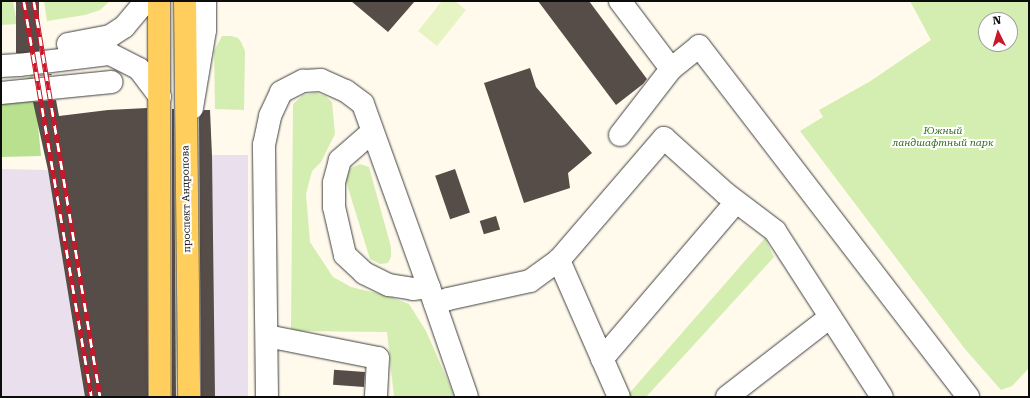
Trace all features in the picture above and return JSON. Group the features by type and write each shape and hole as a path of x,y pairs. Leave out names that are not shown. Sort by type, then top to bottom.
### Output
{"main road":[{"path":"159,1 160,397"},
{"name":"проспект Андропова","path":"185,1 189,397"}],"street":[{"path":"7,53 87,42 110,36 124,27 146,1"},
{"path":"186,145 205,30 205,1"},
{"path":"620,1 671,69"},
{"path":"620,135 671,69 699,46 968,397"},
{"path":"1,66 19,66 110,54 139,69 160,97"},
{"path":"267,397 264,145 270,116 281,92 303,81 321,80 346,91 363,104 467,397"},
{"path":"1,93 111,82"},
{"path":"372,132 340,160 334,183 334,207 345,254 364,273 389,285 413,289 448,300 530,281 559,260 664,138 736,202 775,231 882,397"},
{"path":"602,359 736,202"},
{"path":"559,260 619,397"},
{"path":"727,397 830,317"},
{"path":"267,336 378,358 376,397"}],"shaded area":[{"path":"212,155 248,155 248,397 212,397"},
{"path":"1,169 48,170 85,397 1,397"}],"green space":[{"path":"1,1 13,1 17,24 1,25"},
{"path":"44,1 110,1 100,10 85,15 47,21"},
{"path":"442,1 455,1 466,10 437,46 418,31"},
{"name":"Южный ландшафтный парк","path":"910,1 1029,1 1029,368 1012,386 1001,390 965,349 800,131 823,117 819,110 869,82 931,40"},
{"path":"222,36 238,38 245,51 244,110 215,109 214,51"},
{"path":"33,75 41,156 1,157 1,92"},
{"path":"316,93 325,96 332,102 335,134 321,162 312,171 306,194 310,242 333,277 351,287 388,296 409,304 426,331 455,397 394,397 387,332 295,331 291,329 293,104 303,95"},
{"path":"360,164 369,167 391,247 391,257 388,263 380,264 370,259 345,178 351,168"},
{"path":"765,238 774,257 646,397 626,397"}],"building":[{"path":"16,1 39,1 39,53 16,53"},
{"path":"351,1 415,1 388,32"},
{"path":"538,1 589,1 647,79 643,84 616,105"},
{"path":"530,68 536,87 592,153 568,173 570,188 524,203 484,83"},
{"path":"51,74 52,75 28,76"},
{"path":"56,100 59,116 108,110 147,108 148,397 85,397 48,170 33,102"},
{"path":"172,109 174,109 176,397 172,397"},
{"path":"204,110 210,110 212,156 215,397 201,397 199,118"},
{"path":"455,169 470,212 450,219 435,176"},
{"path":"496,216 500,229 484,234 480,221"},
{"path":"334,370 365,372 364,387 333,385"}],"railway":[{"path":"24,1 92,397"},
{"path":"34,1 100,397"}]}
